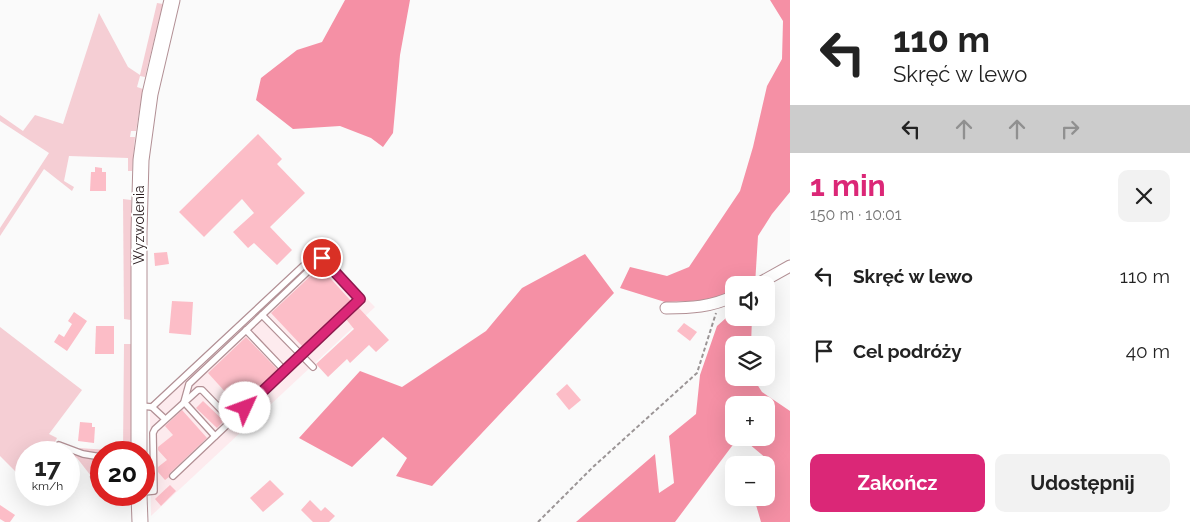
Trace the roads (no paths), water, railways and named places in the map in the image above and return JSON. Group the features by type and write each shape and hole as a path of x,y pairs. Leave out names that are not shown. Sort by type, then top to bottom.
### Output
{"street":[{"name":"Wyzwolenia","path":"140,441 145,406 139,214 142,143 150,94 172,0"},
{"path":"772,276 790,266"},
{"path":"666,308 692,308 725,300"},
{"path":"139,506 140,522"}],"lane":[{"path":"165,419 145,406 318,252"},
{"path":"173,476 360,299 322,258 189,384 184,402"},
{"path":"262,315 313,367"},
{"path":"246,330 285,371"},
{"path":"153,441 153,433 165,419 198,390 202,390 231,420"},
{"path":"184,402 215,436"}]}
